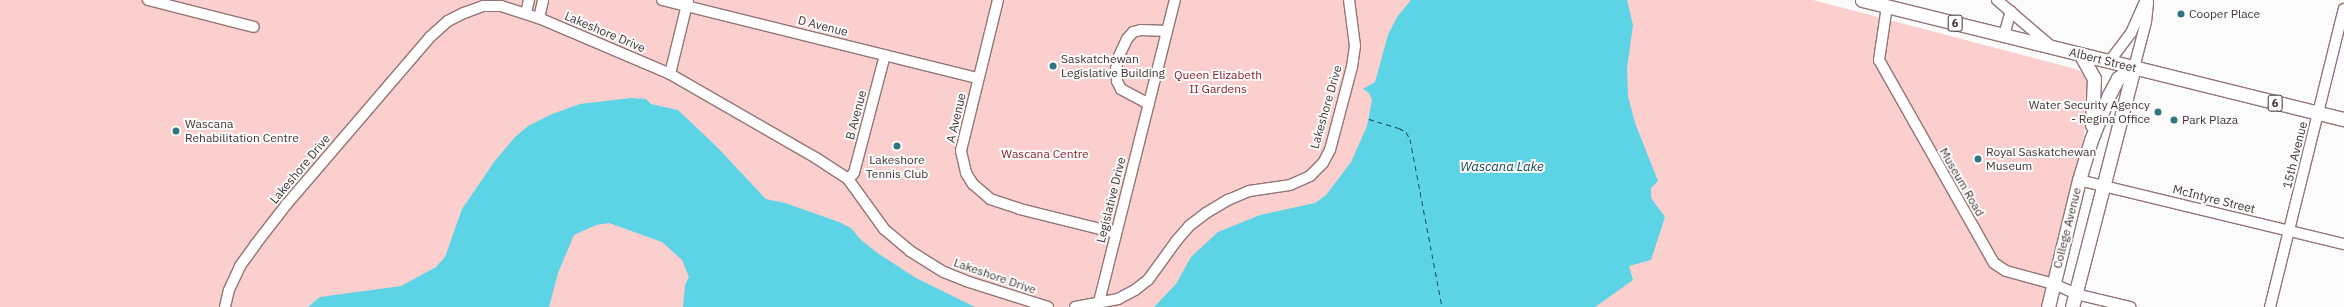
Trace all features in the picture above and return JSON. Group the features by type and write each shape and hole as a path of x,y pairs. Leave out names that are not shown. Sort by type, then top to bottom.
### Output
{"main road":[{"name":"Albert Street","path":"1862,0 2344,119"},
{"path":"2081,55 2094,78 2091,140"},
{"name":"College Avenue","path":"2048,307 2079,180 2091,140 2109,95 2118,78 2134,68"},
{"name":"College Avenue","path":"2074,301 2134,68"}],"street":[{"path":"148,0 254,26"},
{"path":"526,13 529,0"},
{"path":"539,18 544,0"},
{"name":"D Avenue","path":"662,0 687,3 978,78"},
{"name":"A Avenue","path":"998,0 961,151 964,167 973,184 982,194 1005,205 1116,233"},
{"name":"Legislative Drive","path":"1099,302 1175,0"},
{"name":"Lakeshore Drive","path":"1075,307 1118,299 1144,283 1166,257 1177,240 1206,213 1249,191 1290,184 1310,176 1323,163 1330,150 1352,67 1355,46 1349,0"},
{"path":"1997,0 2053,48"},
{"name":"College Avenue","path":"2109,62 2131,33 2147,0"},
{"name":"College Avenue","path":"2134,68 2146,22 2147,0"},
{"path":"670,74 687,3"},
{"name":"Lakeshore Drive","path":"225,307 229,290 240,266 286,205 430,37 448,21 483,6 501,6 526,13 670,74 816,158 848,179 884,229 910,251 944,272 969,282 1048,307"},
{"name":"Museum Road","path":"1887,6 1879,60 1994,263 2006,271 2054,284 2074,301 2130,307"},
{"name":"15th Avenue","path":"2270,307 2344,9"},
{"path":"2004,35 2011,11"},
{"path":"1148,104 1121,89 1117,82 1116,69 1119,56 1127,38 1133,32 1141,30 1167,31"},
{"name":"B Avenue","path":"848,179 854,173 885,55"},
{"name":"McIntyre Street","path":"2079,180 2344,244"}],"green space":[{"name":"Wascana Centre","path":"0,0 1813,0 2072,68 2085,73 2090,82 2084,136 2043,307 0,307"}],"water":[{"name":"Wascana Lake","path":"1411,0 1627,0 1633,25 1627,68 1628,96 1635,123 1658,181 1651,188 1651,198 1665,217 1651,260 1629,266 1633,280 1595,307 1154,307 1176,284 1191,257 1218,232 1260,215 1315,203 1326,195 1351,162 1367,126 1372,100 1369,93 1363,89 1375,82 1388,35 1397,17"},
{"path":"631,98 646,99 651,104 678,110 716,146 766,199 785,203 839,222 851,228 861,240 879,254 916,278 975,307 683,307 685,285 689,277 682,260 662,242 609,223 596,225 574,235 558,273 549,307 308,307 320,297 401,286 436,267 445,257 462,209 494,162 515,137 528,126 552,114 580,104"}],"ferry route":[{"path":"1369,119 1399,128 1406,132 1410,139 1442,307"}],"place":[{"name":"Cooper Place","path":"2181,14"},
{"name":"Saskatchewan Legislative Building","path":"1053,66"},
{"name":"Water Security Agency - Regina Office","path":"2158,112"},
{"name":"Park Plaza","path":"2174,120"},
{"name":"Wascana Rehabilitation Centre","path":"176,131"},
{"name":"Lakeshore Tennis Club","path":"897,146"},
{"name":"Royal Saskatchewan Museum","path":"1978,159"}],"park label":[{"name":"Queen Elizabeth II Gardens","path":"1218,82"}]}
